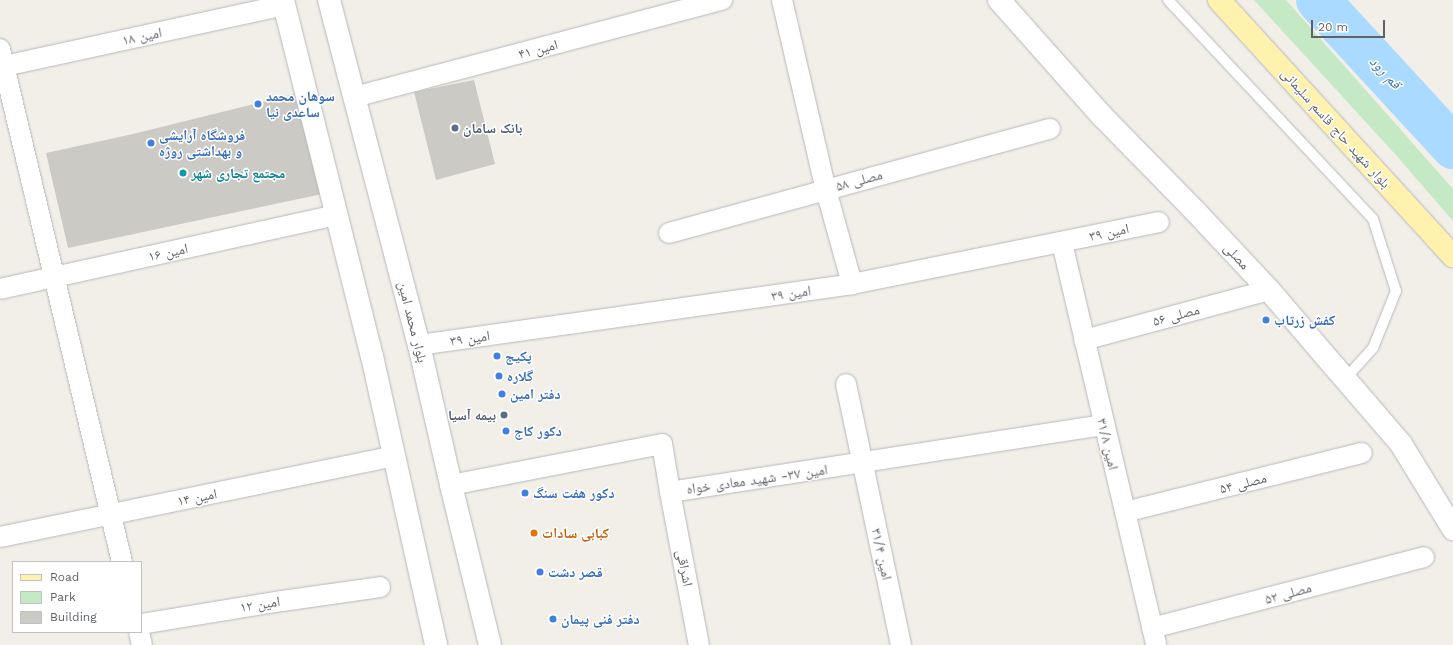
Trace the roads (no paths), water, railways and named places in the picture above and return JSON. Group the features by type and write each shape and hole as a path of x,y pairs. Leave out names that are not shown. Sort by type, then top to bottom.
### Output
{"main road":[{"name":"بلوار محمد امین","path":"329,0 419,345 490,645"},
{"name":"مصلی","path":"999,0 1102,116 1201,217 1269,290 1401,444 1453,529"},
{"name":"بلوار شهید حاج قاسم سلیمانی","path":"1219,0 1453,256"},
{"path":"284,2 395,456 436,645"}],"street":[{"name":"امین ۴۱","path":"354,97 722,0"},
{"path":"782,0 826,190 852,284"},
{"name":"امین ۱۸","path":"1,61 284,2"},
{"path":"1,61 122,561"},
{"name":"مصلی ۵۸","path":"669,233 1050,129"},
{"name":"امین ۱۶","path":"0,289 337,215"},
{"name":"امین ۳۹","path":"419,345 852,284 1062,243 1159,222"},
{"name":"امین ۳۱/۸","path":"1062,243 1154,636"},
{"name":"مصلی ۵۶","path":"1084,340 1269,290"},
{"name":"امین ۳۱/۴","path":"846,384 901,645"},
{"name":"امین ۳۷- شهید معادی خواه","path":"451,485 662,444 670,492 1104,426"},
{"name":"مصلی ۵۴","path":"1125,512 1362,453"},
{"name":"امین ۱۴","path":"0,537 395,456"},
{"name":"اشراقی","path":"670,492 699,645"},
{"name":"مصلی ۵۲","path":"1154,636 1424,557"},
{"name":"امین ۱۲","path":"142,624 380,586"},
{"path":"139,633 142,645"}],"lane":[{"path":"1168,0 1373,219 1396,291 1373,348 1345,379"}],"waterway":[{"name":"قم رود","path":"1318,0 1453,147"}],"place":[{"name":"سوهان محمد ساعدی نیا","path":"258,104"},
{"name":"بانک سامان","path":"455,128"},
{"name":"فروشگاه آرایشی و بهداشتی روژه","path":"151,143"},
{"name":"مجتمع تجاری شهر","path":"183,173"},
{"name":"کفش زرتاب","path":"1266,320"},
{"name":"پکیج","path":"497,356"},
{"name":"گلاره","path":"499,376"},
{"name":"دفتر امین","path":"502,394"},
{"name":"بیمه آسیا","path":"504,415"},
{"name":"دکور کاج","path":"506,431"},
{"name":"دکور هفت سنگ","path":"525,493"},
{"name":"کبابی سادات","path":"534,533"},
{"name":"قصر دشت","path":"540,572"},
{"name":"دفتر فنی پیمان","path":"553,619"}]}
